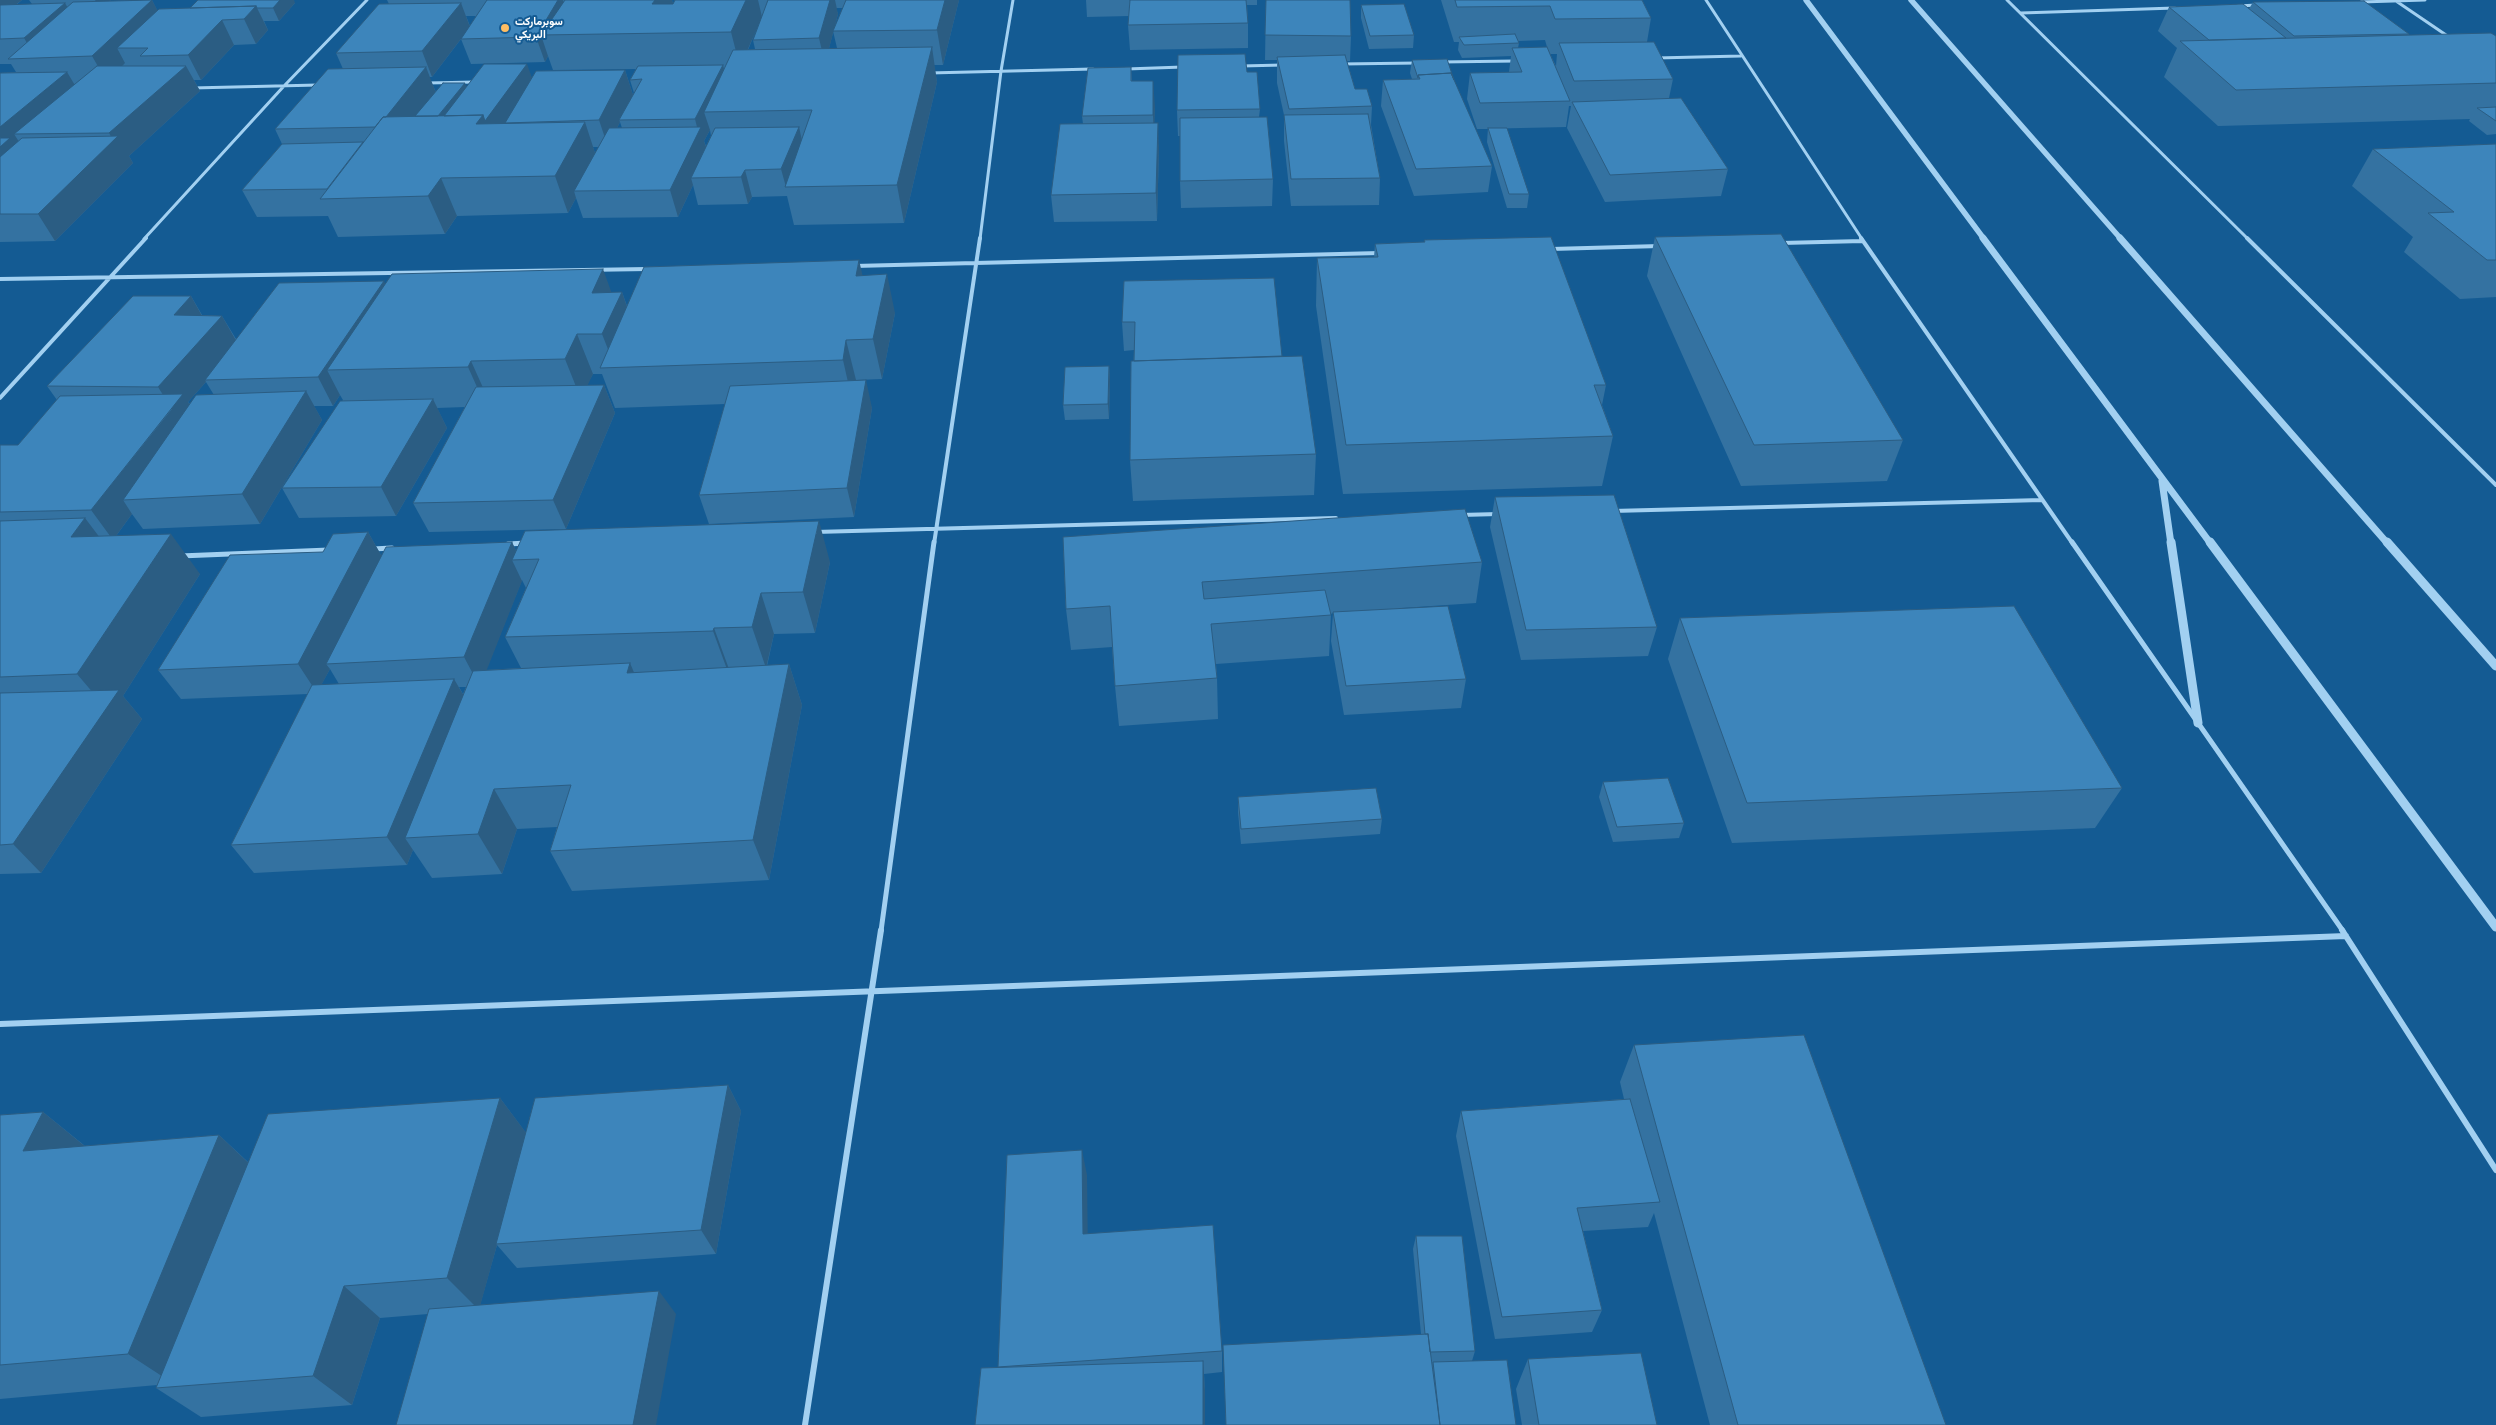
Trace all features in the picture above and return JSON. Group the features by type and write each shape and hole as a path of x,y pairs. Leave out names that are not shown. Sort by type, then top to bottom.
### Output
{"street":[{"path":"0,398 109,276 284,86 367,0"},
{"path":"805,1425 873,989 936,528 977,264 1001,71 1013,0"},
{"path":"1706,0 1863,241 2346,936 2496,1170"},
{"path":"1806,0 2496,927"},
{"path":"1912,0 2496,666"},
{"path":"2007,0 2496,485"},
{"path":"2356,2 2425,0"},
{"path":"2396,1 2450,38"},
{"path":"2228,6 2258,5"},
{"path":"2021,13 2179,8"},
{"path":"1651,58 1741,56"},
{"path":"1431,62 1521,60"},
{"path":"1331,64 1421,62"},
{"path":"1231,66 1291,65"},
{"path":"1121,69 1191,67"},
{"path":"921,73 1101,69"},
{"path":"423,83 483,82"},
{"path":"186,88 324,85"},
{"path":"1773,243 1863,241"},
{"path":"1544,249 1664,246"},
{"path":"847,266 1385,253"},
{"path":"0,279 658,268"},
{"path":"2162,478 2198,723"},
{"path":"1604,511 2042,500"},
{"path":"1454,515 1504,514"},
{"path":"807,533 1345,518"},
{"path":"498,544 538,543"},
{"path":"368,549 398,548"},
{"path":"169,556 339,550"},
{"path":"0,1024 873,989 2346,936"}],"building":[{"path":"152,0 92,56 8,59 73,2"},
{"path":"198,0 280,0 273,8 257,8 256,6 190,8"},
{"path":"487,0 558,0 536,37 461,39"},
{"path":"565,0 655,0 652,4 673,4 675,0 746,0 731,32 541,35"},
{"path":"768,0 830,0 819,38 753,40"},
{"path":"846,0 945,0 937,30 833,31"},
{"path":"1130,0 1246,0 1248,23 1128,25"},
{"path":"1266,0 1350,0 1351,36 1265,35"},
{"path":"1455,0 1642,0 1651,18 1555,19 1550,6 1457,7"},
{"path":"2364,1 2409,34 2294,36 2253,2"},
{"path":"65,3 24,38 0,39 0,5"},
{"path":"461,3 422,51 336,53 379,4"},
{"path":"1404,4 1414,35 1370,36 1361,5"},
{"path":"2243,4 2286,38 2209,40 2169,7"},
{"path":"256,6 244,19 222,20 188,55 140,56 148,48 117,48 159,9"},
{"path":"2491,33 2496,36 2496,83 2236,90 2180,41"},
{"path":"1515,34 1519,43 1464,45 1459,37"},
{"path":"1654,42 1673,79 1574,81 1559,43"},
{"path":"932,47 897,185 785,187 812,110 704,112 733,50"},
{"path":"1547,47 1570,101 1480,103 1470,73 1522,72 1512,48"},
{"path":"1245,54 1247,72 1257,72 1260,109 1177,110 1178,55"},
{"path":"1345,55 1355,89 1367,89 1372,106 1289,109 1277,57"},
{"path":"1447,59 1454,80 1451,73 1418,75 1418,78 1412,60"},
{"path":"484,64 527,64 485,121 483,115 444,116"},
{"path":"723,65 695,119 619,120 642,79 630,80 638,66"},
{"path":"97,66 186,66 109,133 14,134"},
{"path":"426,67 386,117 383,117 375,127 275,129 328,69"},
{"path":"1131,67 1131,81 1153,81 1153,115 1082,116 1088,68"},
{"path":"625,70 599,120 505,123 536,71"},
{"path":"67,72 0,127 0,73"},
{"path":"1451,73 1492,166 1416,169 1383,80 1420,79 1418,75"},
{"path":"443,83 465,83 438,116 415,116"},
{"path":"1681,98 1728,169 1610,175 1572,102"},
{"path":"2496,107 2496,121 2477,108"},
{"path":"1368,114 1380,178 1291,179 1284,115"},
{"path":"483,115 476,124 585,122 555,176 441,178 428,196 320,199 383,117"},
{"path":"1267,117 1273,179 1180,181 1180,118"},
{"path":"1158,123 1156,193 1051,195 1060,124"},
{"path":"701,127 670,190 574,191 609,128"},
{"path":"799,127 781,169 745,170 741,177 691,178 715,128"},
{"path":"1488,128 1507,128 1529,194 1509,194"},
{"path":"118,136 38,214 0,214 0,157 22,138"},
{"path":"0,138 10,138 0,147"},
{"path":"363,142 327,189 242,190 282,144"},
{"path":"2496,144 2496,260 2487,260 2428,213 2454,212 2373,149"},
{"path":"1781,234 1903,440 1754,445 1655,237"},
{"path":"1551,237 1606,385 1594,385 1613,436 1346,445 1317,258 1378,257 1375,244 1425,242 1424,240"},
{"path":"859,260 856,276 887,274 873,339 846,340 843,360 600,368 644,267"},
{"path":"603,269 592,293 622,292 602,334 577,334 565,359 471,361 468,367 327,370 392,274"},
{"path":"1274,278 1282,356 1134,361 1135,322 1122,322 1124,281"},
{"path":"384,281 318,377 205,380 279,283"},
{"path":"133,296 191,296 174,315 222,316 158,387 47,386"},
{"path":"1302,356 1316,454 1130,460 1131,361"},
{"path":"1109,366 1108,404 1063,405 1065,367"},
{"path":"866,380 847,488 699,495 730,386"},
{"path":"604,385 553,500 413,503 476,387"},
{"path":"306,391 242,494 123,500 196,395"},
{"path":"183,394 91,510 0,512 0,445 18,445 60,396"},
{"path":"433,399 381,487 282,488 340,401"},
{"path":"1614,495 1657,627 1526,630 1495,497"},
{"path":"1465,509 1482,562 1202,582 1204,599 1325,590 1331,615 1211,624 1217,678 1115,686 1110,606 1066,609 1063,537"},
{"path":"85,518 71,537 171,534 77,674 0,677 0,521"},
{"path":"819,521 803,592 761,593 752,627 714,628 713,631 505,637 539,559 512,560 525,531"},
{"path":"368,532 298,664 158,670 230,555 323,552 333,534"},
{"path":"512,542 464,657 326,664 386,547"},
{"path":"1448,606 1466,679 1346,686 1333,612"},
{"path":"2014,606 2122,788 1747,803 1680,618"},
{"path":"630,663 627,673 789,664 753,840 550,851 571,785 494,789 478,834 405,838 473,671"},
{"path":"454,679 387,837 231,845 312,685"},
{"path":"119,690 13,844 0,845 0,693"},
{"path":"1668,778 1684,823 1617,827 1603,782"},
{"path":"1376,788 1382,819 1241,829 1238,797"},
{"path":"1804,1035 1946,1425 1738,1425 1634,1045"},
{"path":"728,1085 701,1230 496,1244 535,1098"},
{"path":"500,1098 447,1278 344,1286 313,1376 156,1388 268,1114"},
{"path":"1630,1099 1660,1202 1577,1208 1602,1310 1502,1317 1461,1111"},
{"path":"43,1112 23,1151 219,1135 128,1354 0,1365 0,1115"},
{"path":"1082,1150 1083,1234 1213,1225 1222,1351 998,1367 1007,1155"},
{"path":"1416,1236 1462,1236 1475,1351 1430,1352 1428,1334 1425,1334"},
{"path":"659,1291 633,1425 396,1425 429,1309"},
{"path":"1428,1334 1440,1425 1226,1425 1223,1345"},
{"path":"1641,1353 1657,1425 1539,1425 1528,1359"},
{"path":"1507,1360 1516,1425 1440,1425 1433,1362"},
{"path":"1203,1361 1203,1425 975,1425 981,1368"}],"place":[{"name":"سوبرماركت البريكي","path":"505,28"}]}
